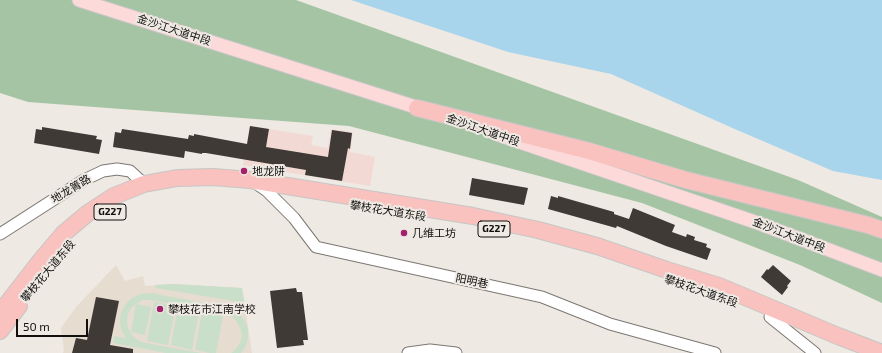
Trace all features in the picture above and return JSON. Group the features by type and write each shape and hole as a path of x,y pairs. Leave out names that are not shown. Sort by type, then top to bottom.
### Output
{"highway":[{"path":"417,108 479,126 589,152 686,180 868,225 882,230"},
{"name":"攀枝花大道东段","path":"0,313 63,234 88,213 114,196 144,184 177,178 213,177 250,180 473,216 538,230 597,246 719,286 841,341 862,353"},
{"name":"攀枝花大道东段","path":"0,331 71,242 96,220 122,204 152,192 185,185 220,185 267,191 490,228 613,262 715,295 770,317 841,341"},
{"name":"G227","path":"841,341 882,353"}],"main road":[{"name":"金沙江大道中段","path":"79,0 417,108"},
{"name":"金沙江大道中段","path":"479,126 758,223 882,270"}],"street":[{"name":"地龙箐路","path":"0,234 84,180 103,171 117,169 130,171 144,184"},
{"name":"阳明巷","path":"250,180 267,191 294,218 316,247 542,297 610,324 715,353"},
{"path":"770,317 815,353"},
{"path":"408,353 430,350 456,353"}],"shaded area":[{"path":"250,126 313,136 311,145 328,148 331,129 353,132 350,152 375,157 370,186 243,165"},
{"name":"攀枝花市江南学校","path":"116,265 125,281 143,276 145,286 173,284 242,288 252,353 63,353 64,350 61,328 76,307"}],"green space":[{"path":"0,0 296,0 798,180 882,217 882,303 800,265 642,203 349,126 28,102 0,93"},
{"path":"173,284 242,288 246,311 236,302 156,288 155,285"},
{"path":"151,293 230,308 238,313 245,321 248,329 246,346 241,353 231,353 236,349 242,337 238,324 234,318 227,314 150,300 143,300 131,308 127,321 131,334 141,342 201,353 166,353 113,343 114,336 126,338 121,329 120,321 121,312 126,304 132,298 141,294"},
{"path":"154,302 176,306 168,345 147,341"},
{"path":"136,304 151,307 145,335 131,332"},
{"path":"178,307 199,311 192,350 171,345"},
{"path":"202,312 223,316 216,353 195,350"}],"water":[{"path":"351,0 882,0 882,180 833,171 611,74 508,52"}],"building":[{"path":"250,126 269,129 266,147 328,157 332,130 352,133 350,149 348,148 342,181 305,175 306,170 206,153 202,154 185,151 184,158 113,147 115,132 121,133 122,129 188,139 189,135 194,136 194,134 247,144"},
{"path":"42,127 97,136 96,139 102,140 99,154 34,143 36,129 42,130"},
{"path":"472,178 528,188 524,205 469,195"},
{"path":"551,196 558,198 558,196 614,212 614,214 629,219 633,208 675,225 672,232 686,237 687,234 695,237 694,240 707,244 706,247 711,249 707,260 666,246 617,226 616,228 548,209"},
{"path":"773,265 791,281 782,295 761,277 767,269 768,270"},
{"path":"296,288 297,292 302,292 308,340 303,340 304,345 277,348 270,291"},
{"path":"96,297 119,301 110,345 133,349 133,353 72,353 76,338 87,340"}],"place":[{"name":"地龙阱","path":"244,171"},
{"name":"几维工坊","path":"404,233"},
{"name":"攀枝花市江南学校","path":"160,309"}]}
